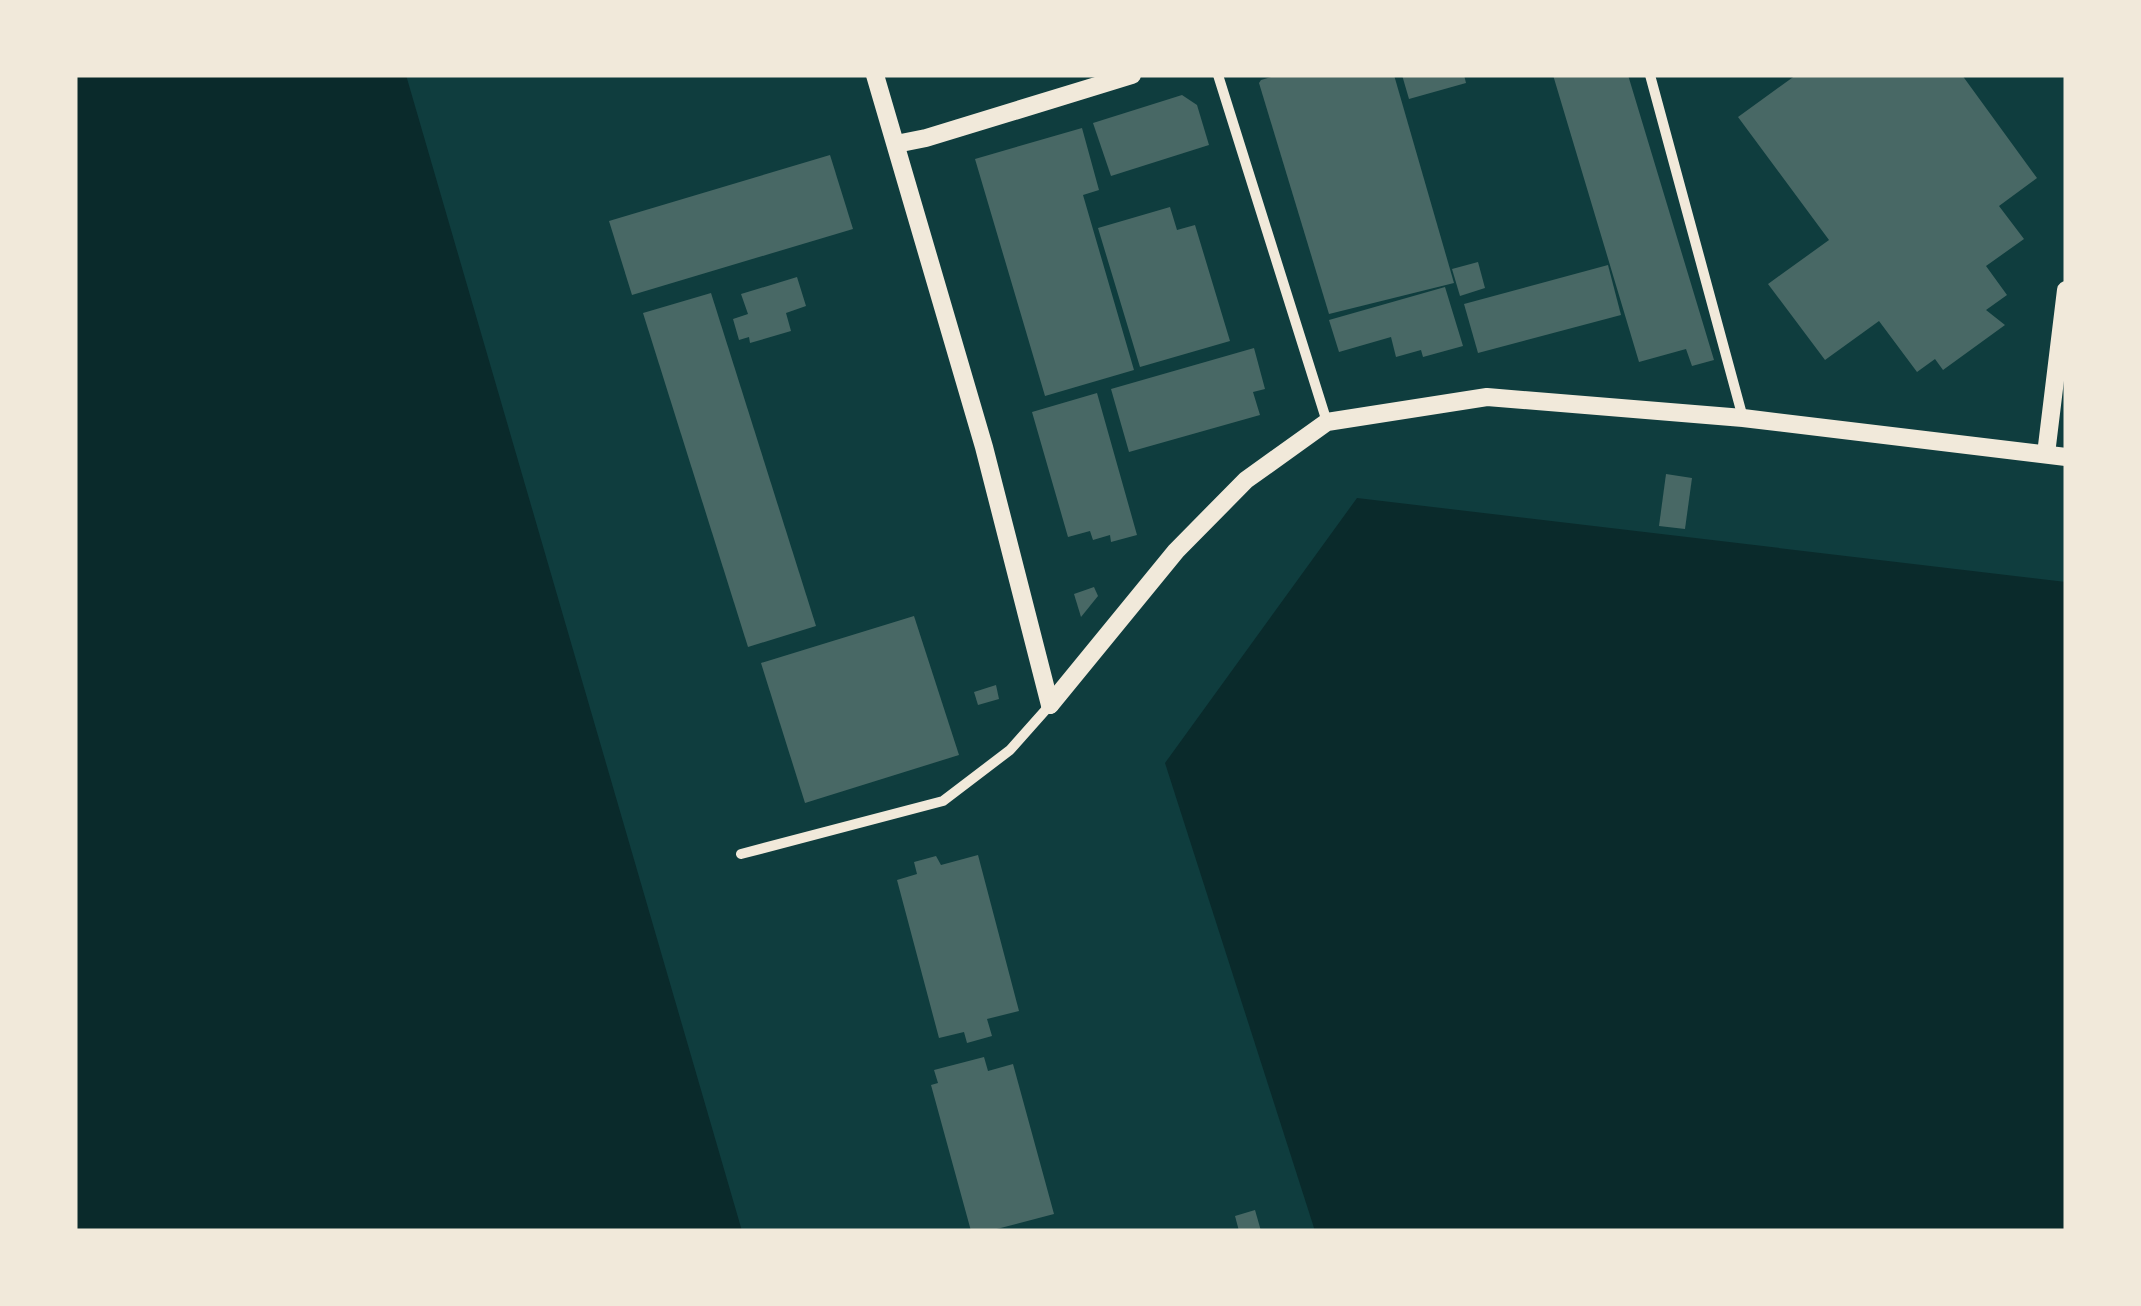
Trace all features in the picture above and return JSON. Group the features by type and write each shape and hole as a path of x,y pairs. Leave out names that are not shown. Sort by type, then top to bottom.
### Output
{"street":[{"path":"874,75 984,447 1050,705"},
{"path":"896,144 1132,75"},
{"path":"1218,75 1327,422"},
{"path":"1650,75 1743,418"},
{"path":"2046,454 2066,290"},
{"path":"741,854 943,801 1010,750 1176,551 1246,480 1327,422 1488,398 1743,418 2066,457"}],"water":[{"path":"75,75 406,75 742,1231 75,1231"},
{"path":"1357,498 2066,582 2066,1231 1315,1231 1165,763"}],"building":[{"path":"1278,75 1394,75 1454,283 1329,314 1259,83"},
{"path":"1402,75 1464,75 1466,83 1409,99"},
{"path":"1553,75 1628,75 1714,360 1692,366 1686,349 1639,362"},
{"path":"1796,75 1962,75 2037,178 1999,206 2024,239 1986,266 2007,295 1986,310 2005,325 1943,370 1935,359 1917,372 1879,321 1825,360 1768,284 1829,240 1738,117"},
{"path":"1182,95 1197,105 1209,145 1111,176 1093,123"},
{"path":"1082,128 1099,190 1083,195 1134,370 1045,396 975,159"},
{"path":"830,155 853,229 632,295 609,221"},
{"path":"1170,207 1177,230 1195,225 1230,341 1140,367 1098,228"},
{"path":"1478,262 1485,288 1460,296 1452,269"},
{"path":"1608,265 1621,315 1478,353 1464,304"},
{"path":"797,277 806,306 786,313 791,331 750,343 749,337 739,340 733,319 748,314 741,294"},
{"path":"1445,287 1463,346 1423,357 1421,350 1396,357 1391,337 1339,352 1329,320"},
{"path":"711,293 816,626 748,647 643,313"},
{"path":"1254,348 1265,389 1253,392 1260,415 1129,452 1111,389"},
{"path":"1097,393 1137,535 1111,542 1110,535 1093,540 1090,531 1068,537 1032,412"},
{"path":"1666,474 1692,478 1685,529 1659,526"},
{"path":"1094,587 1098,596 1081,617 1074,594"},
{"path":"914,616 959,755 805,803 761,663"},
{"path":"996,685 999,699 978,705 974,692"},
{"path":"978,855 1019,1011 987,1019 992,1036 967,1043 964,1032 939,1038 897,880 917,874 914,862 936,856 941,865"},
{"path":"984,1057 988,1071 1013,1064 1054,1214 989,1231 971,1231 931,1085 938,1083 934,1070"},
{"path":"1255,1210 1261,1231 1239,1231 1235,1216"}]}
